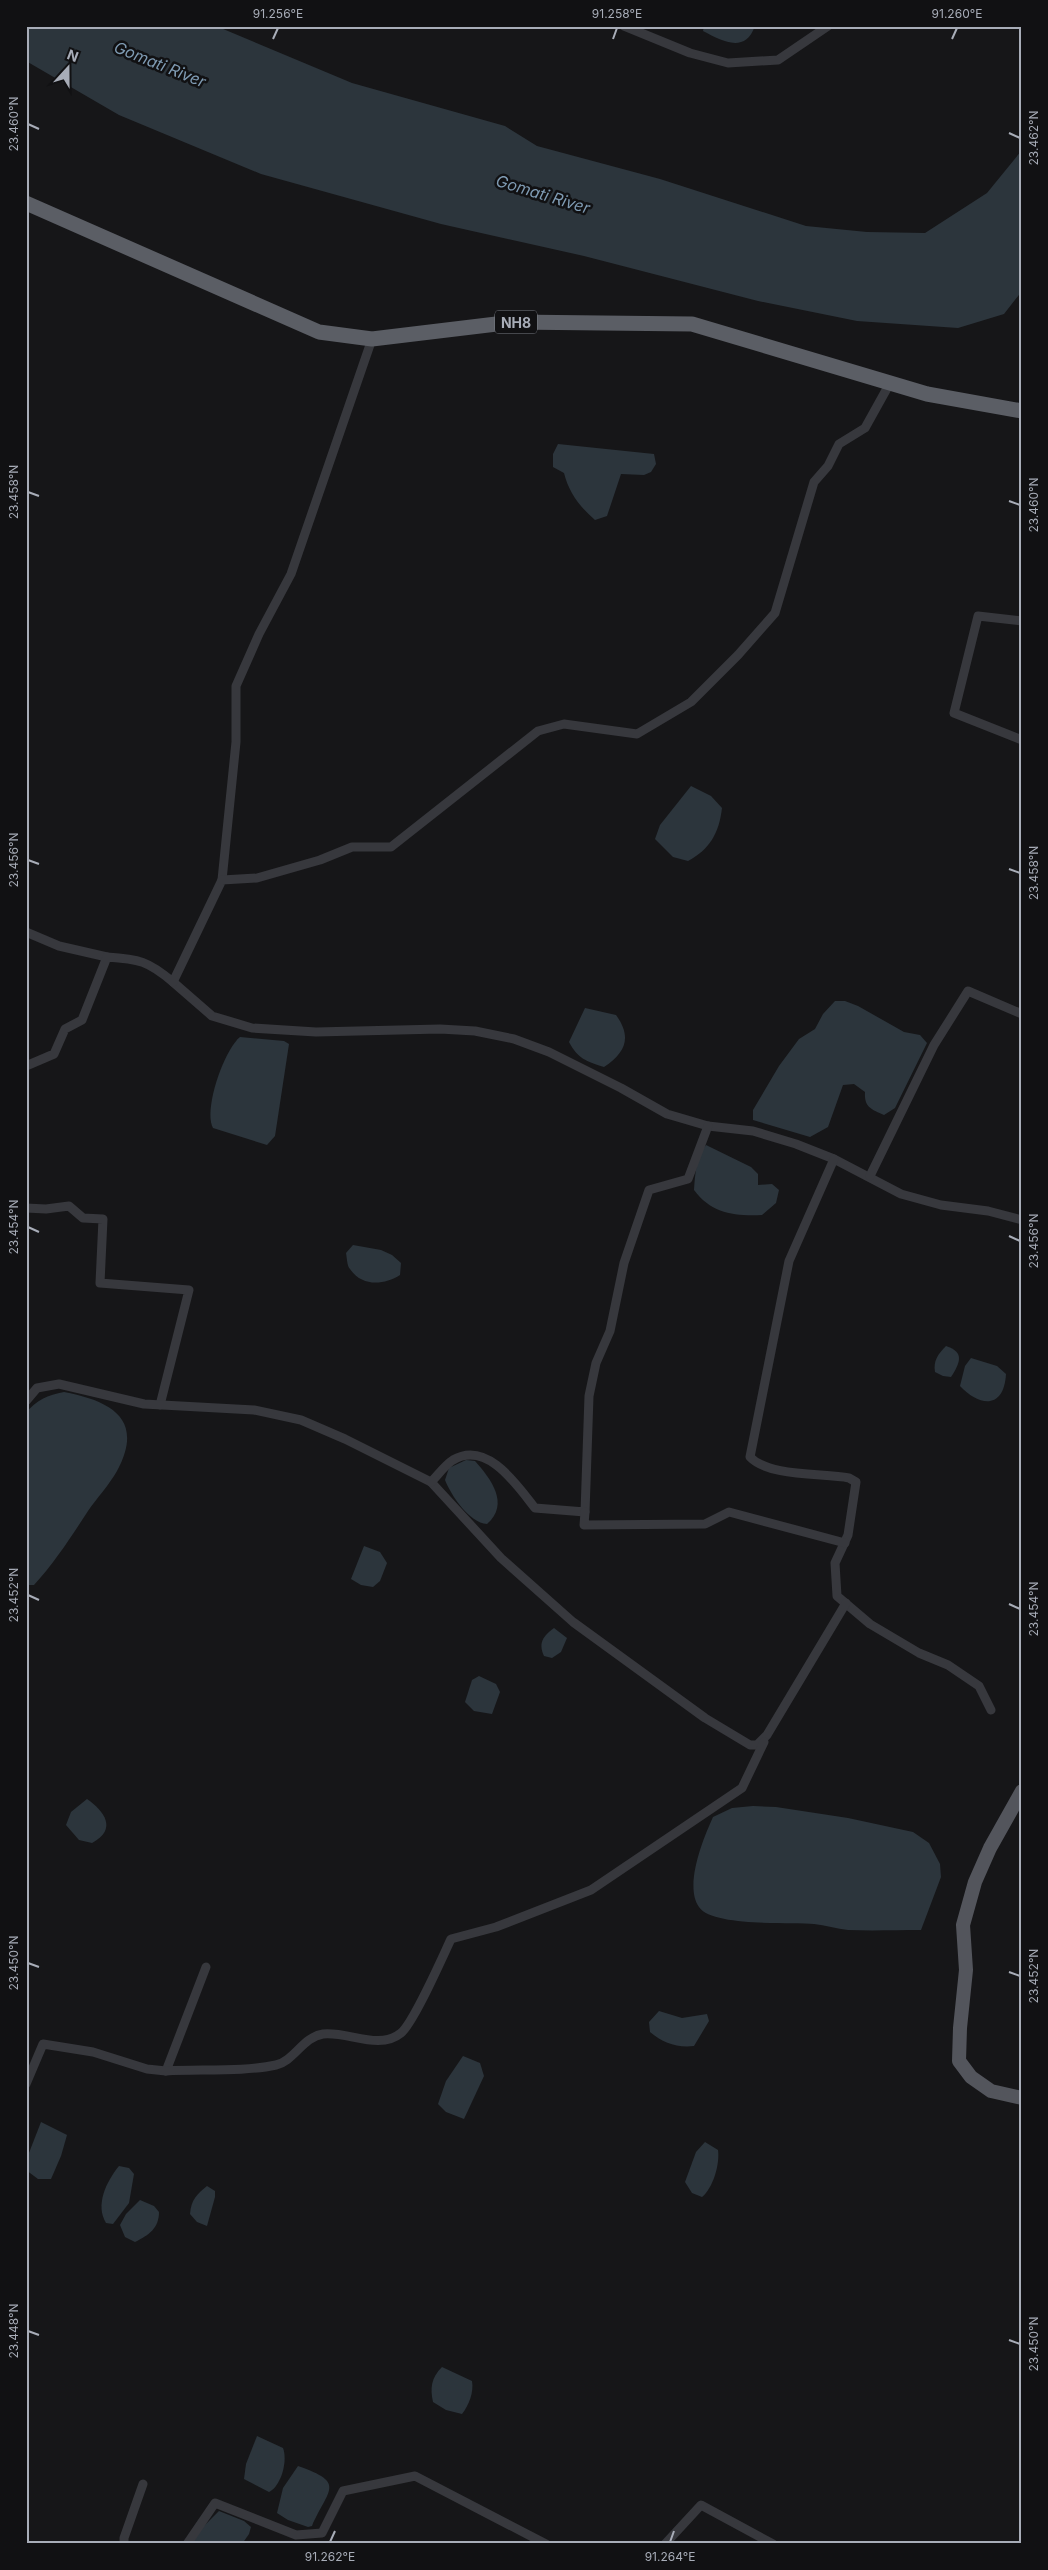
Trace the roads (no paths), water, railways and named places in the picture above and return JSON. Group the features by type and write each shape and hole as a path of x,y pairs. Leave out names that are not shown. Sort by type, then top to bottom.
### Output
{"highway":[{"name":"NH8","path":"26,202 320,332 372,339 513,322 692,324 927,394 1022,411"}],"main road":[{"path":"1022,1791 990,1848 975,1882 963,1925 966,1970 960,2028 960,2061 971,2078 991,2091 1022,2098"}],"street":[{"path":"624,26 690,53 728,63 778,60 828,26"},
{"path":"173,982 222,880 236,742 236,686 259,634 291,574 372,339"},
{"path":"222,880 257,878 320,860 352,847 391,847 538,731 564,724 637,734 691,702 738,656 774,613 814,482 828,466 840,444 865,428 890,384"},
{"path":"1022,621 978,616 954,714 1022,740"},
{"path":"26,932 59,946 107,957 136,958 160,971 212,1016 252,1028 316,1032 440,1029 475,1031 514,1039 581,1068 667,1114 708,1126 752,1131 796,1144 870,1176 901,1194 941,1205 988,1211 1022,1220"},
{"path":"26,1066 54,1054 65,1029 82,1020 107,957"},
{"path":"870,1176 934,1045 968,991 1022,1014"},
{"path":"708,1126 688,1179 650,1190 624,1263 610,1331 596,1363 589,1396 584,1526 705,1524 729,1512 844,1543"},
{"path":"834,1159 789,1261 750,1457 758,1465 797,1473 849,1478 856,1482 848,1535 835,1563 838,1596 870,1624 920,1653 948,1665 979,1686 991,1710"},
{"path":"26,1208 46,1209 69,1206 83,1218 104,1220 100,1283 189,1290 160,1405"},
{"path":"26,1401 38,1388 59,1384 144,1404 254,1410 301,1420 431,1482 501,1558 573,1622 705,1718 750,1745 757,1745 767,1735"},
{"path":"431,1482 451,1461 461,1456 480,1456 509,1474 535,1508 585,1512"},
{"path":"26,2084 43,2044 93,2052 147,2069 166,2071 278,2065 309,2040 324,2034 378,2040 393,2038 403,2031 412,2017 451,1939 496,1927 528,1913 562,1902 606,1880 742,1788 767,1735 846,1603"},
{"path":"166,2071 206,1967"},
{"path":"187,2544 216,2503 296,2535 322,2534 343,2491 415,2476 546,2544"},
{"path":"124,2544 124,2538 143,2484"},
{"path":"665,2544 701,2505 773,2544"}],"water":[{"name":"Gomati River","path":"26,26 216,26 352,83 505,126 537,146 660,179 806,226 867,232 925,233 987,193 1022,150 1022,291 1004,314 958,328 857,321 758,301 584,256 441,224 261,174 119,115 26,61"},
{"path":"704,26 755,26 751,35 745,40 739,43 732,43 703,31"},
{"path":"558,444 654,454 656,464 651,472 644,475 621,474 607,516 595,520 576,499 564,473 553,467 553,454"},
{"path":"691,786 711,796 722,808 719,825 708,846 688,861 673,857 655,839 660,825"},
{"path":"835,1001 845,1001 858,1006 904,1032 920,1035 927,1043 895,1108 884,1115 872,1109 867,1104 865,1092 854,1084 843,1085 828,1127 810,1137 753,1120 753,1110 779,1066 799,1039 815,1029 823,1014"},
{"path":"585,1008 616,1015 624,1030 625,1037 622,1050 604,1067 583,1059 569,1042"},
{"path":"240,1037 284,1041 289,1044 275,1136 267,1145 213,1128 211,1108 217,1081 228,1054"},
{"path":"706,1145 751,1167 758,1174 758,1185 772,1184 779,1190 776,1203 762,1215 733,1214 716,1209 708,1204 694,1190 698,1160"},
{"path":"353,1245 381,1250 392,1255 401,1263 400,1275 380,1282 361,1279 355,1275 348,1264 346,1253"},
{"path":"946,1346 956,1351 959,1358 957,1367 951,1377 935,1372 937,1358"},
{"path":"971,1358 997,1366 1006,1374 1001,1393 996,1399 983,1401 960,1386 965,1366"},
{"path":"64,1392 96,1401 109,1407 119,1415 125,1426 127,1438 125,1453 114,1476 56,1558 34,1585 26,1585 26,1413 43,1399"},
{"path":"466,1460 475,1461 487,1476 496,1492 497,1508 494,1516 487,1524 467,1514 456,1500 445,1480 449,1468"},
{"path":"364,1546 380,1552 387,1563 380,1581 373,1587 361,1585 351,1579"},
{"path":"554,1628 567,1638 561,1652 552,1658 544,1656 541,1647 544,1637"},
{"path":"479,1676 496,1684 500,1692 492,1714 474,1711 465,1702 472,1680"},
{"path":"87,1799 99,1809 106,1820 105,1832 92,1843 79,1840 66,1825 71,1812"},
{"path":"753,1806 776,1807 848,1818 913,1832 929,1843 940,1864 941,1877 921,1930 848,1930 814,1924 735,1921 719,1918 707,1913 699,1907 693,1887 700,1850 709,1826 713,1817 732,1808"},
{"path":"659,2011 682,2018 707,2014 709,2021 694,2046 676,2045 665,2042 650,2032 649,2022"},
{"path":"463,2056 480,2063 484,2076 464,2119 446,2112 438,2104 446,2081"},
{"path":"41,2122 67,2135 61,2156 51,2179 38,2179 26,2170 27,2158"},
{"path":"705,2142 718,2150 718,2156 717,2169 712,2182 702,2197 692,2193 685,2182 696,2152"},
{"path":"119,2166 129,2168 134,2174 129,2203 113,2224 106,2223 103,2216 102,2201 106,2186"},
{"path":"207,2186 215,2191 215,2197 207,2226 197,2222 190,2214 195,2198"},
{"path":"140,2200 154,2206 159,2212 159,2218 155,2227 145,2237 135,2242 125,2237 120,2225 126,2214"},
{"path":"442,2367 472,2381 470,2398 462,2414 446,2410 433,2402 432,2383"},
{"path":"257,2436 283,2448 285,2460 282,2473 277,2484 269,2492 244,2479 246,2464"},
{"path":"298,2466 323,2477 328,2483 329,2488 328,2495 312,2526 308,2527 288,2520 277,2513 283,2488"},
{"path":"219,2511 244,2521 251,2527 249,2534 242,2544 190,2544 198,2532"}]}
